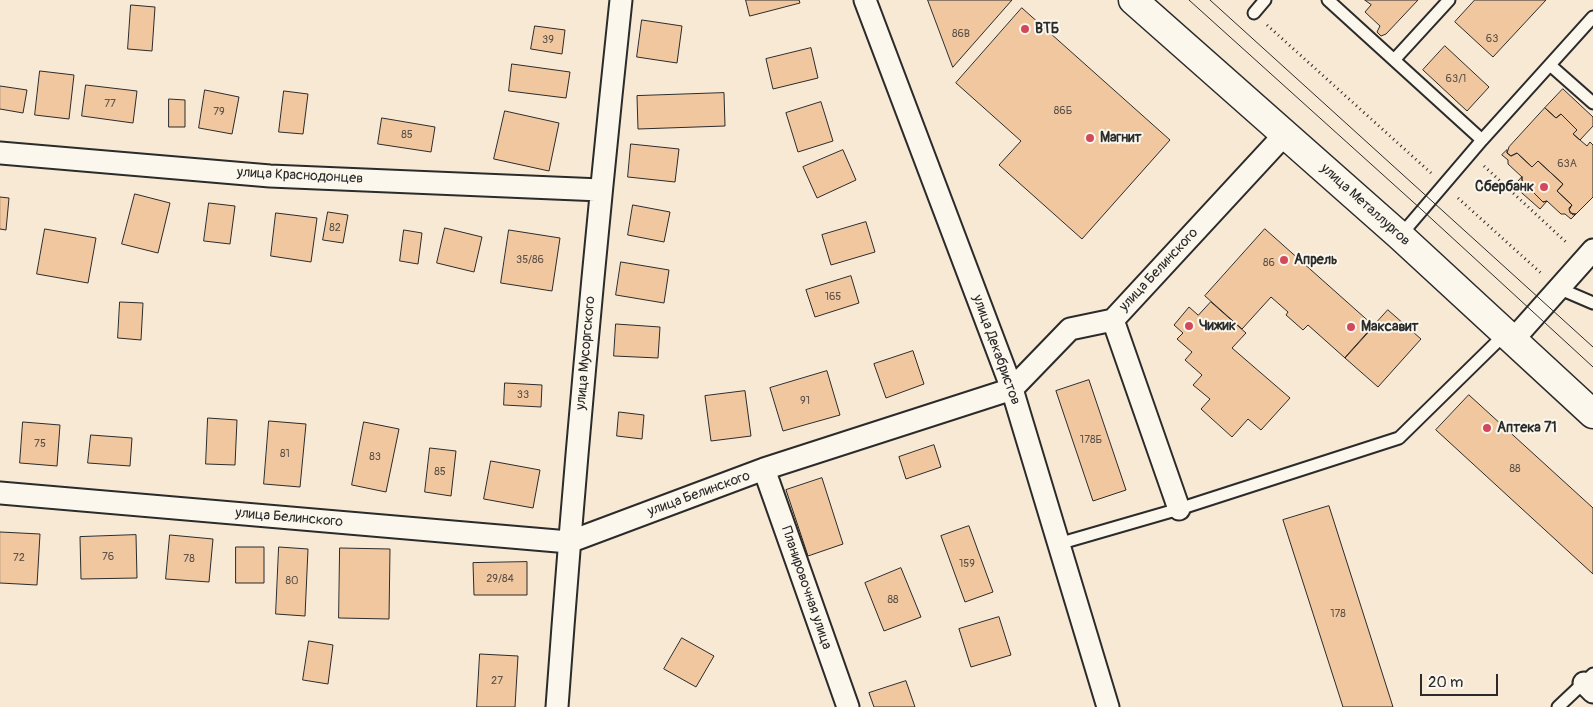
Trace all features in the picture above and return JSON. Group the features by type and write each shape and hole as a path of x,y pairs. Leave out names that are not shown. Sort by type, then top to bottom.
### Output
{"main road":[{"name":"улица Металлургов","path":"1133,0 1400,236 1593,414"}],"street":[{"name":"улица Мусоргского","path":"557,707 569,542 601,190 621,0"},
{"name":"улица Декабристов","path":"865,0 1012,389 1108,707"},
{"name":"улица Белинского","path":"0,493 569,542 764,469 1012,389 1070,329 1113,320 1285,134"},
{"name":"улица Краснодонцев","path":"0,153 270,176 601,190"},
{"path":"1509,337 1589,254"},
{"path":"1113,320 1178,509"},
{"name":"Планировочная улица","path":"764,469 848,707"}],"lane":[{"path":"1254,12 1265,0"},
{"path":"1328,0 1482,140"},
{"path":"1394,60 1449,0"},
{"path":"1400,236 1470,153 1593,17"},
{"path":"1550,65 1593,103"},
{"path":"1558,288 1593,303"},
{"path":"1058,544 1178,509 1398,438 1509,337"},
{"path":"1558,707 1590,683"}],"path":[{"path":"1254,12 1558,288"},
{"path":"1470,153 1589,254"}],"building":[{"path":"746,0 799,0 800,3 750,16"},
{"path":"928,0 1012,0 953,67"},
{"path":"1365,0 1418,0 1386,34 1381,36 1377,32 1380,26 1365,12 1371,5"},
{"path":"1475,0 1546,0 1493,57 1455,22"},
{"path":"131,5 155,7 152,51 128,49"},
{"path":"1022,8 1170,140 1082,239 999,165 1021,141 956,83"},
{"path":"642,20 682,26 677,63 637,57"},
{"path":"535,26 565,30 562,54 531,49"},
{"path":"1445,46 1489,87 1467,111 1423,70"},
{"path":"811,48 818,78 773,89 766,59"},
{"path":"512,64 570,72 566,98 509,91"},
{"path":"40,71 74,75 69,119 35,115"},
{"path":"86,85 137,91 133,123 82,116"},
{"path":"0,86 27,90 23,113 0,109"},
{"path":"1563,89 1593,117 1593,126 1580,140 1573,134 1577,130 1561,114 1556,118 1545,108"},
{"path":"205,90 239,97 232,134 199,128"},
{"path":"284,91 308,94 303,134 279,132"},
{"path":"724,93 725,126 638,129 637,96"},
{"path":"169,99 185,100 185,127 169,127"},
{"path":"821,102 833,141 798,152 786,113"},
{"path":"1545,108 1556,118 1561,114 1577,130 1573,134 1587,146 1590,142 1593,145 1593,197 1576,214 1570,213 1569,208 1572,205 1557,191 1563,184 1538,161 1532,167 1517,153 1511,156 1507,153 1509,147"},
{"path":"505,111 559,123 549,171 494,159"},
{"path":"382,118 435,127 431,152 378,144"},
{"path":"631,144 679,149 675,182 628,177"},
{"path":"843,150 856,180 817,198 803,167"},
{"name":"Сбербанк","path":"1507,150 1507,153 1511,156 1517,153 1532,167 1538,161 1563,184 1557,191 1572,205 1569,210 1573,215 1576,214 1571,219 1565,214 1561,214 1547,201 1543,202 1522,181 1522,177 1508,164 1508,160 1502,155"},
{"path":"1522,177 1522,181 1543,202 1547,201 1540,209 1514,186"},
{"path":"135,194 170,203 158,253 122,244"},
{"path":"0,197 9,198 6,230 0,229"},
{"path":"209,203 235,206 230,244 204,241"},
{"path":"633,205 670,212 664,242 628,235"},
{"path":"328,212 348,215 343,243 323,240"},
{"path":"276,213 317,218 311,262 271,256"},
{"path":"866,222 875,252 831,265 822,235"},
{"path":"445,228 482,237 474,272 437,263"},
{"path":"45,229 96,238 88,283 37,274"},
{"path":"1265,229 1374,326 1345,358 1308,325 1303,330 1286,315 1288,312 1271,297 1242,329 1205,296"},
{"path":"404,230 422,233 418,264 400,261"},
{"path":"509,230 560,238 552,291 501,283"},
{"path":"621,262 669,270 664,303 616,295"},
{"path":"851,276 859,303 815,317 806,290"},
{"path":"120,302 143,303 141,340 118,338"},
{"path":"1211,302 1246,333 1232,348 1290,398 1261,430 1248,419 1232,437 1201,409 1210,399 1193,385 1202,375 1185,360 1192,352 1177,339 1183,333 1174,325 1189,307 1198,315"},
{"path":"1388,310 1421,339 1378,387 1345,358"},
{"path":"616,324 660,327 658,358 614,356"},
{"path":"913,351 924,384 886,398 874,364"},
{"path":"827,371 840,415 783,431 770,388"},
{"path":"1089,380 1126,490 1093,501 1056,391"},
{"path":"505,383 542,385 541,407 504,405"},
{"path":"745,391 751,436 711,441 705,396"},
{"path":"1469,395 1593,508 1593,574 1436,430"},
{"path":"619,412 644,415 642,439 617,436"},
{"path":"208,418 237,420 235,465 206,464"},
{"path":"269,421 306,424 300,487 264,484"},
{"path":"23,422 60,425 57,466 20,463"},
{"path":"364,422 399,429 386,492 352,485"},
{"path":"91,435 132,438 130,466 88,463"},
{"path":"934,445 941,467 906,479 899,457"},
{"path":"430,448 456,451 451,496 425,492"},
{"path":"491,461 540,470 533,508 484,499"},
{"path":"822,478 843,544 808,556 786,490"},
{"path":"1329,506 1393,707 1343,707 1283,520"},
{"path":"969,526 993,592 965,602 941,536"},
{"path":"0,532 40,534 37,585 0,583"},
{"path":"136,535 137,578 81,579 80,537"},
{"path":"170,535 213,539 209,582 166,579"},
{"path":"236,547 264,547 264,583 236,583"},
{"path":"279,547 308,549 305,616 276,614"},
{"path":"340,548 390,549 389,619 339,618"},
{"path":"527,562 527,595 474,595 473,563"},
{"path":"901,568 921,617 884,631 865,583"},
{"path":"999,617 1011,655 971,667 959,629"},
{"path":"682,638 714,656 696,687 664,669"},
{"path":"309,641 333,645 328,684 303,680"},
{"path":"480,654 518,656 515,707 477,707"},
{"path":"906,681 915,707 874,707 869,693"}],"tram line":[{"path":"1189,0 1593,367"},
{"path":"1210,0 1593,347"}],"place":[{"name":"ВТБ","path":"1025,29"},
{"name":"Магнит","path":"1090,138"},
{"name":"Сбербанк","path":"1544,187"},
{"name":"Апрель","path":"1284,260"},
{"name":"Чижик","path":"1189,326"},
{"name":"Максавит","path":"1351,327"},
{"name":"Аптека 71","path":"1487,428"}]}
